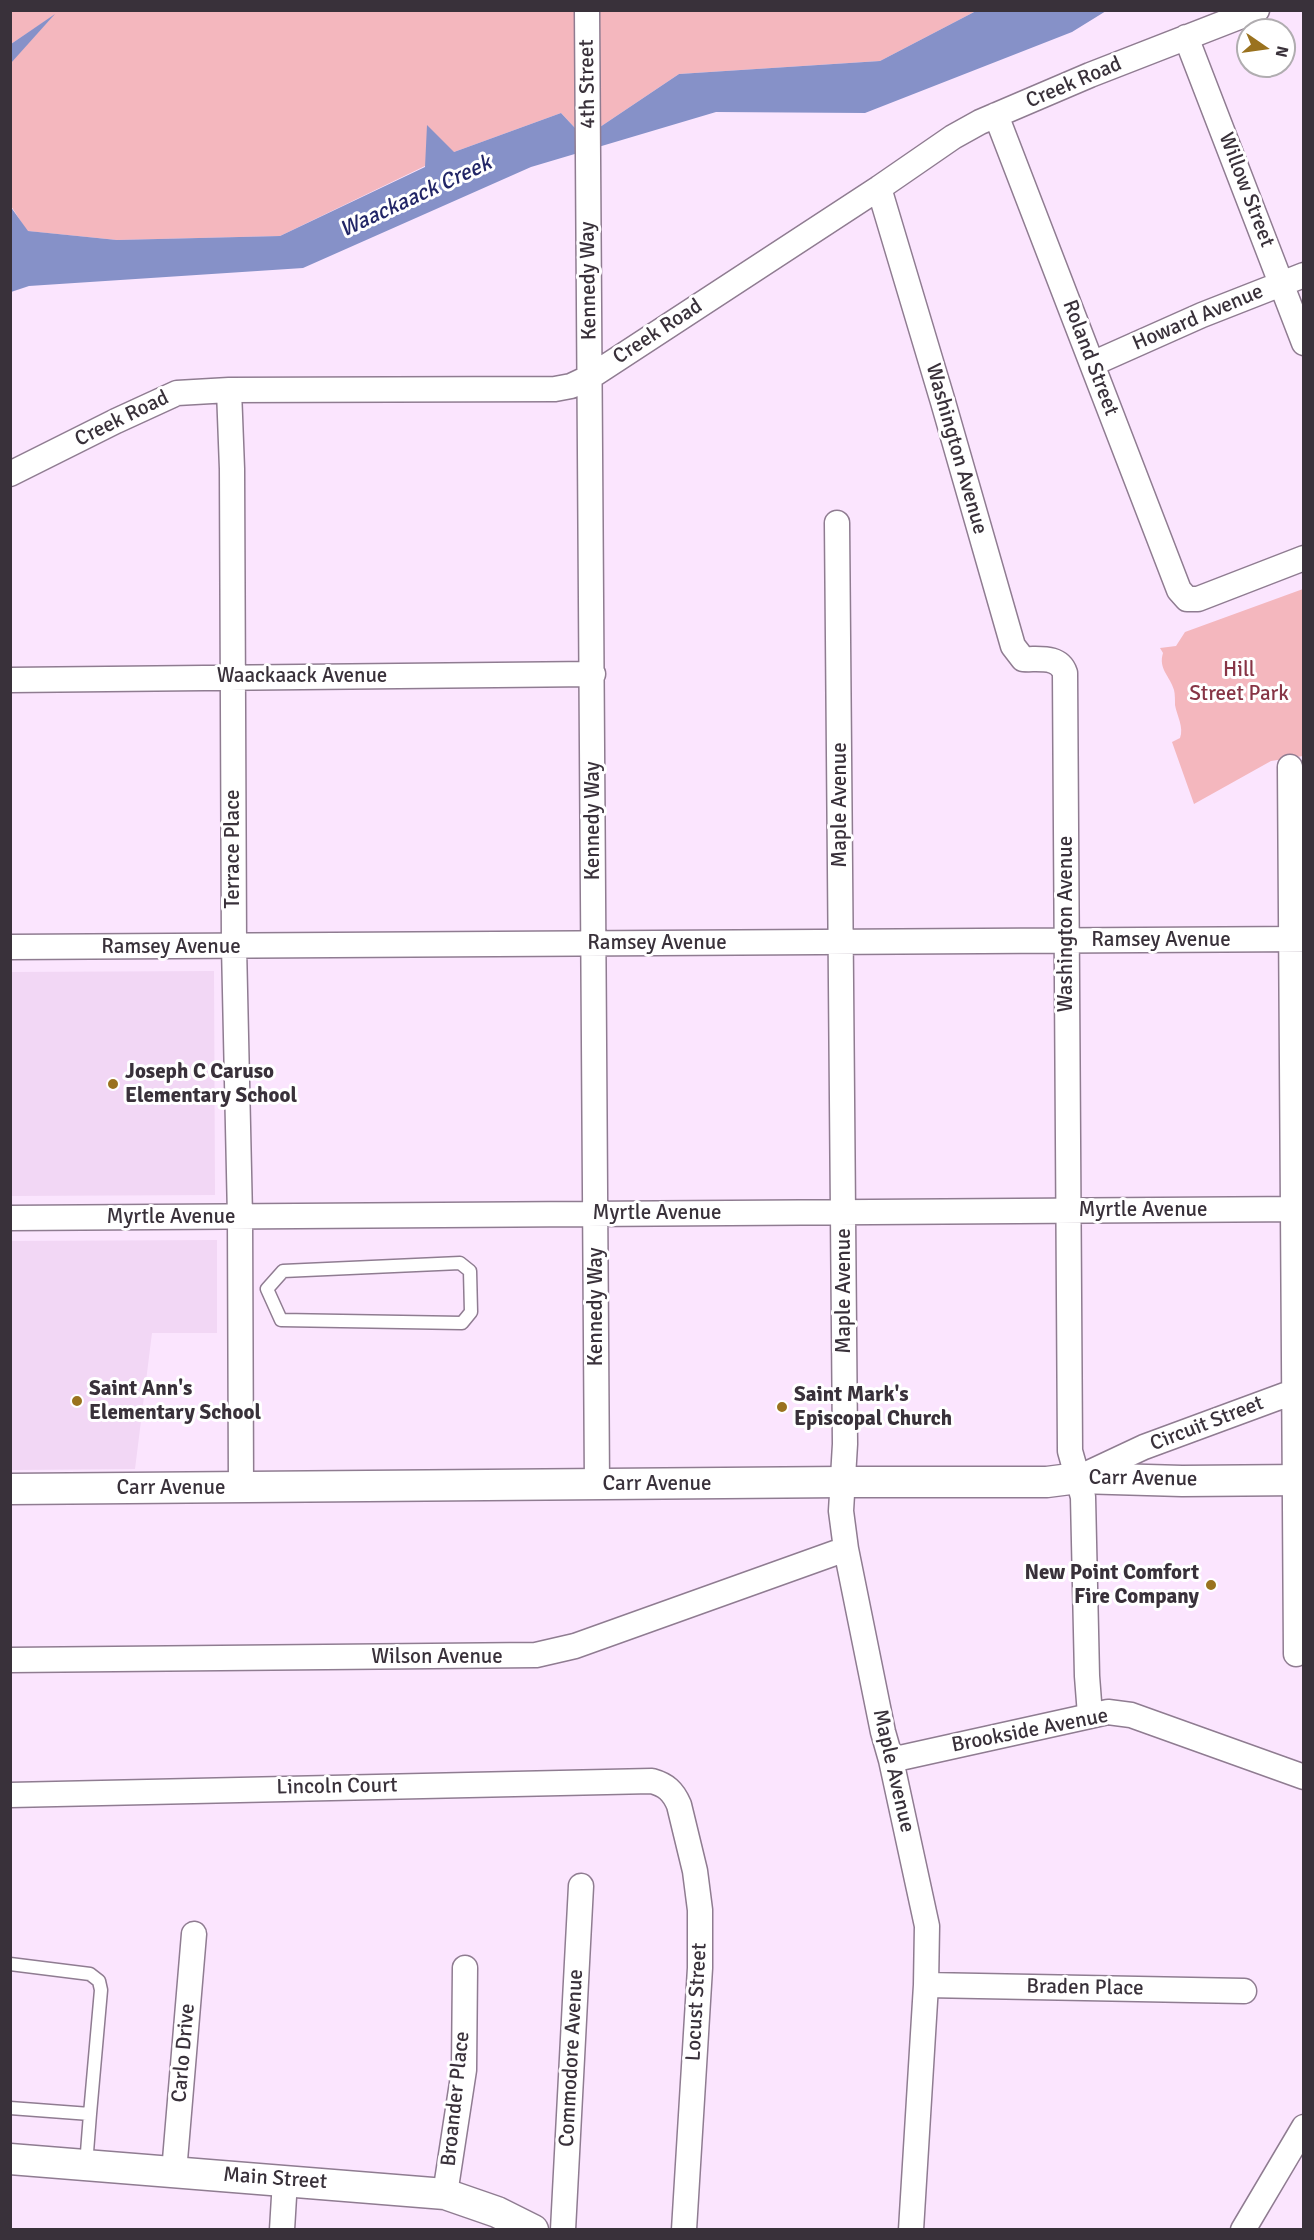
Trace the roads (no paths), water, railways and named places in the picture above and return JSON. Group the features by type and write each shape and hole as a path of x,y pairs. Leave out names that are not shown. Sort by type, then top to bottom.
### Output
{"street":[{"name":"4th Street","path":"587,10 588,158"},
{"name":"Creek Road","path":"10,474 177,393 228,390 555,389 571,386 590,377 879,188 945,142 996,115 1090,75 1257,10"},
{"name":"Willow Street","path":"1186,38 1292,279 1304,343"},
{"name":"Roland Street","path":"996,115 1179,590 1187,599 1198,599 1304,558"},
{"name":"Kennedy Way","path":"588,158 597,1484"},
{"name":"Washington Avenue","path":"879,188 944,402 1013,646 1023,659 1057,661 1065,673 1070,1451 1083,1497 1090,1715"},
{"name":"Howard Avenue","path":"1092,363 1292,279"},
{"name":"Terrace Place","path":"228,390 232,469 234,946 240,1217 253,1289 241,1488"},
{"name":"Maple Avenue","path":"837,523 845,1444 841,1511 846,1550 875,1698 891,1760 927,1926 926,1985 911,2229"},
{"name":"Waackaack Avenue","path":"10,680 593,674"},
{"path":"1290,767 1297,939 1299,1480 1296,1654"},
{"name":"Ramsey Avenue","path":"10,947 1297,939"},
{"name":"Myrtle Avenue","path":"10,1218 1298,1209"},
{"name":"Circuit Street","path":"1078,1478 1144,1447 1299,1390"},
{"name":"Carr Avenue","path":"10,1489 1047,1482 1078,1478 1299,1480"},
{"name":"Wilson Avenue","path":"10,1660 536,1655 575,1646 846,1550"},
{"name":"Brookside Avenue","path":"891,1760 1108,1712 1131,1715 1304,1777"},
{"name":"Lincoln Court","path":"10,1795 652,1780 663,1784"},
{"name":"Locust Street","path":"663,1784 675,1795 679,1805 695,1871 700,1910 700,1968 684,2229"},
{"name":"Commodore Avenue","path":"563,2229 581,1886"},
{"name":"Carlo Drive","path":"174,2172 194,1934"},
{"name":"Broander Place","path":"445,2194 464,2070 465,1968"},
{"name":"Braden Place","path":"926,1985 1244,1991"},
{"path":"1243,2229 1304,2127"},
{"name":"Main Street","path":"10,2159 445,2194 497,2212 533,2229"},
{"path":"282,2229 285,2180"}],"lane":[{"path":"460,1263 470,1271 471,1312 462,1323 281,1320 253,1289 283,1271 460,1263"},
{"path":"10,1964 90,1974 99,1981 101,1990 86,2165"},
{"path":"10,2108 90,2114"}],"water":[{"name":"Waackaack Creek","path":"976,11 1106,11 1072,32 865,113 716,112 531,167 303,268 29,286 11,292 10,206 28,231 117,240 280,236 425,167 427,125 454,152 561,113 575,128 600,127 679,74 880,61"},
{"path":"55,14 11,63 11,44"}],"place":[{"name":"Joseph C Caruso Elementary School","path":"113,1084"},
{"name":"Saint Ann's Elementary School","path":"77,1401"},
{"name":"Saint Mark's Episcopal Church","path":"782,1407"},
{"name":"New Point Comfort Fire Company","path":"1211,1585"}],"park label":[{"name":"Hill Street Park","path":"1239,682"}]}
